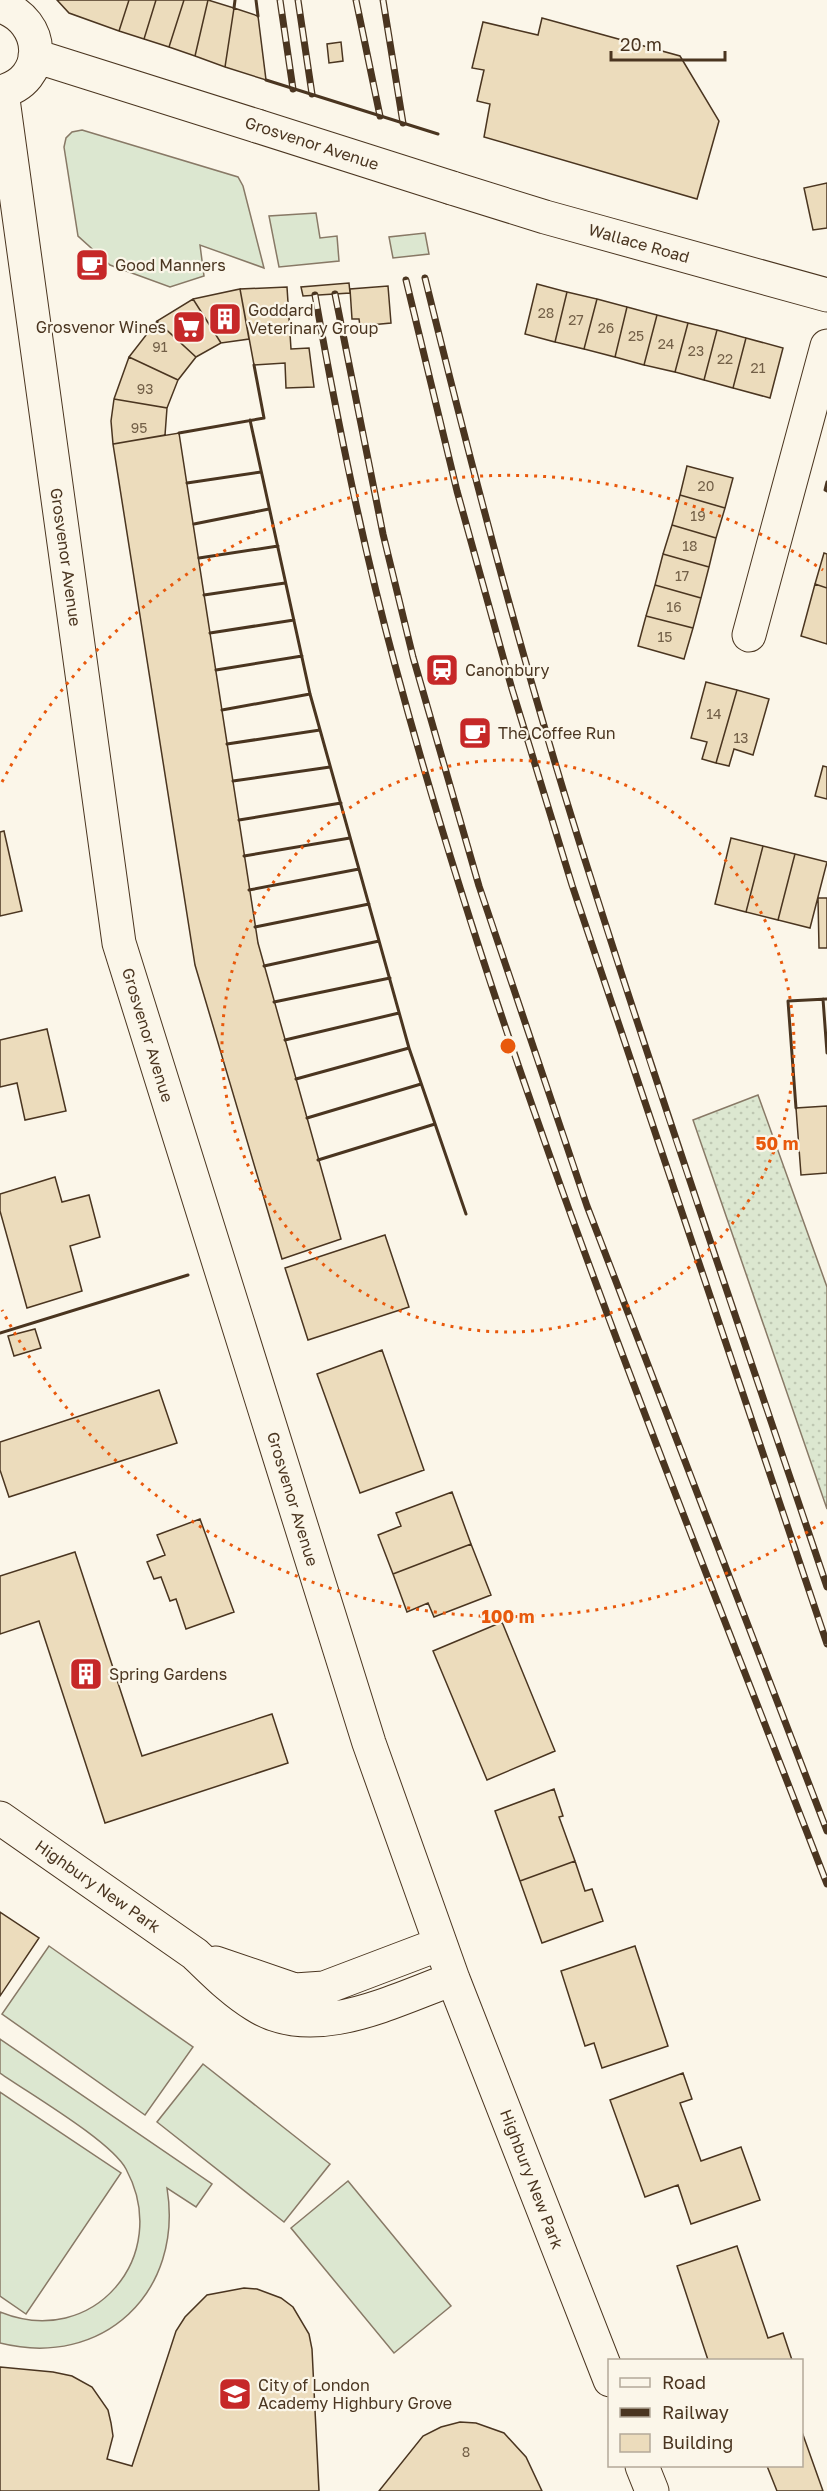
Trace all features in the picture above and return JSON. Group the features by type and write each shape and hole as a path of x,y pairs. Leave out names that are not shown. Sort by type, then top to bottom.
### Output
{"street":[{"path":"0,6 24,19 35,42 35,56"},
{"name":"Grosvenor Avenue","path":"440,1944 369,1743 120,943 1,92 25,79 32,68 35,56 452,188"},
{"name":"Wallace Road","path":"452,188 556,220 827,295"},
{"path":"749,635 827,346"},
{"name":"Highbury New Park","path":"0,1818 195,1954 256,2006 295,2021 333,2018 377,2006 453,1979"},
{"name":"Highbury New Park","path":"195,1954 267,1982 295,1990 324,1988 440,1944 608,2377"},
{"path":"642,2467 652,2491"}],"green space":[{"path":"82,130 238,177 243,186 264,268 200,245 204,276 170,287 110,265 78,236 64,147 66,138 72,132"},
{"path":"316,213 320,238 337,236 339,261 279,267 269,216"},
{"path":"425,233 429,254 393,258 389,237"},
{"path":"758,1095 827,1287 827,1509 693,1120"},
{"path":"49,1946 193,2047 145,2115 2,2014"},
{"path":"0,2039 212,2184 196,2207 167,2188 169,2226 163,2260 149,2290 128,2314 103,2333 72,2344 37,2348 0,2343 0,2312 34,2320 66,2318 93,2306 116,2287 131,2262 139,2233 138,2202 126,2169 118,2158 69,2118 0,2073"},
{"path":"203,2064 330,2164 284,2222 157,2122"},
{"path":"0,2092 121,2173 26,2314 0,2296"},
{"path":"348,2181 451,2306 394,2353 291,2228"}],"building":[{"path":"57,0 129,0 119,31 69,13"},
{"path":"129,0 156,0 144,39 119,31"},
{"path":"156,0 184,0 169,47 144,39"},
{"path":"184,0 208,0 195,56 169,47"},
{"path":"208,0 234,8 225,67 195,56"},
{"path":"234,8 258,16 266,80 225,67"},
{"path":"542,18 680,56 719,121 697,199 484,137 490,104 477,101 484,70 472,68 483,22 538,35"},
{"path":"341,42 343,61 329,63 327,44"},
{"path":"827,183 827,228 813,230 804,188"},
{"name":"Good Manners","path":"88,255 97,255 96,275 87,274"},
{"path":"349,283 350,293 303,296 301,287"},
{"path":"537,284 567,292 555,342 525,334"},
{"path":"388,286 391,323 360,326 359,319 352,319 350,289"},
{"path":"287,287 291,349 309,348 314,387 286,388 285,363 254,365 240,289"},
{"name":"Goddard Veterinary Group","path":"240,289 249,339 221,343 193,299"},
{"path":"567,292 597,299 584,349 555,342"},
{"path":"193,299 221,343 196,357 157,321"},
{"path":"597,299 627,307 615,357 584,349"},
{"path":"627,307 657,315 644,365 615,357"},
{"path":"657,315 688,323 675,372 644,365"},
{"path":"157,321 196,357 178,380 129,357"},
{"path":"688,323 717,330 704,380 675,372"},
{"path":"717,330 746,338 733,388 704,380"},
{"path":"746,338 783,348 770,398 733,388"},
{"path":"129,357 178,380 167,408 114,399"},
{"path":"114,399 167,408 165,435 113,444 111,421"},
{"path":"179,433 258,943 341,1239 282,1259 195,965 113,444"},
{"path":"687,466 733,478 725,508 680,495"},
{"path":"680,495 725,508 716,538 672,525"},
{"path":"672,525 716,538 709,567 663,554"},
{"path":"824,553 827,554 827,588 815,584"},
{"path":"663,554 709,567 701,598 655,585"},
{"path":"815,584 827,588 827,644 801,636"},
{"path":"655,585 701,598 693,628 646,616"},
{"path":"646,616 693,628 684,659 638,646"},
{"path":"706,682 737,690 716,763 702,759 707,742 691,738"},
{"path":"737,690 769,699 753,755 734,749 729,766 716,763"},
{"name":"The Coffee Run","path":"481,719 487,741 468,746 462,724"},
{"path":"823,766 827,767 827,799 815,796"},
{"path":"4,831 22,911 0,916 0,832"},
{"path":"731,838 763,846 746,912 715,904"},
{"path":"763,846 795,854 778,920 746,912"},
{"path":"795,854 827,862 810,928 778,920"},
{"path":"818,898 827,898 827,948 819,948"},
{"path":"47,1029 66,1111 25,1120 17,1083 0,1087 0,1040"},
{"path":"827,1106 827,1173 801,1175 796,1108"},
{"path":"55,1177 62,1202 89,1195 100,1237 70,1246 82,1291 27,1308 0,1211 0,1194"},
{"path":"385,1235 409,1307 308,1340 285,1268"},
{"path":"35,1329 41,1348 14,1356 8,1336"},
{"path":"382,1350 424,1470 360,1493 317,1374"},
{"path":"159,1390 177,1443 9,1497 0,1470 0,1442"},
{"path":"452,1492 471,1544 393,1574 378,1535 401,1526 396,1513"},
{"path":"200,1519 234,1612 186,1629 176,1599 170,1601 161,1577 154,1579 147,1562 165,1555 157,1535"},
{"path":"471,1544 491,1595 434,1617 428,1603 407,1612 393,1574"},
{"name":"Spring Gardens","path":"75,1552 142,1756 272,1714 288,1763 105,1823 39,1621 0,1634 0,1576"},
{"path":"502,1622 555,1751 487,1780 433,1651"},
{"path":"554,1789 563,1816 559,1817 575,1861 520,1881 495,1811"},
{"path":"575,1861 585,1891 592,1889 603,1921 542,1943 520,1881"},
{"path":"0,1912 39,1938 0,1996"},
{"path":"635,1946 668,2046 602,2068 594,2043 585,2046 561,1971"},
{"path":"683,2073 692,2099 680,2103 701,2161 741,2147 760,2200 691,2224 678,2185 645,2197 610,2100"},
{"path":"737,2246 768,2338 783,2333 792,2359 708,2359 677,2266"},
{"name":"City of London Academy Highbury Grove","path":"244,2288 257,2289 281,2298 293,2307 309,2334 312,2349 319,2491 0,2491 0,2367 72,2376 92,2387 108,2410 111,2423 113,2436 107,2459 132,2466 176,2331 185,2317 207,2295"},
{"name":"City of London Academy Highbury Grove","path":"460,2422 476,2423 504,2433 526,2457 542,2491 379,2491 423,2436 441,2427"},
{"path":"803,2435 823,2491 777,2491 767,2467 803,2467"}],"railway":[{"path":"280,0 293,89"},
{"path":"298,0 312,94"},
{"path":"356,0 380,116"},
{"path":"383,0 403,123"},
{"path":"425,278 503,582 569,807 649,1059 827,1587"},
{"path":"406,280 457,491 512,689 572,885 827,1644"},
{"path":"335,294 383,534 413,657 479,886 587,1206 827,1831"},
{"path":"315,295 351,481 383,619 439,821 488,975 595,1280 827,1884"}],"wall":[{"path":"234,8 235,0"},
{"path":"256,0 258,16"},
{"path":"266,80 438,134"},
{"path":"179,433 264,418 254,365"},
{"path":"250,420 310,694 409,1048 466,1214"},
{"path":"187,483 261,472"},
{"path":"827,482 825,490 827,491"},
{"path":"194,524 269,509"},
{"path":"199,558 278,546"},
{"path":"204,595 285,583"},
{"path":"210,633 294,620"},
{"path":"216,670 302,656"},
{"path":"222,710 310,694"},
{"path":"227,744 320,730"},
{"path":"233,781 330,767"},
{"path":"239,820 341,803"},
{"path":"244,856 350,838"},
{"path":"249,890 359,869"},
{"path":"255,927 369,904"},
{"path":"264,966 379,941"},
{"path":"274,1002 390,978"},
{"path":"823,999 827,1053"},
{"path":"796,1108 788,1001 827,999"},
{"path":"285,1040 399,1013"},
{"path":"296,1079 409,1048"},
{"path":"307,1118 421,1084"},
{"path":"318,1160 435,1124"},
{"path":"0,1333 188,1275"}],"place":[{"name":"Good Manners","path":"92,265"},
{"name":"Goddard Veterinary Group","path":"225,319"},
{"name":"Grosvenor Wines","path":"189,327"},
{"name":"Canonbury","path":"442,670"},
{"name":"The Coffee Run","path":"475,733"},
{"name":"Spring Gardens","path":"86,1674"},
{"name":"City of London Academy Highbury Grove","path":"235,2394"}]}
